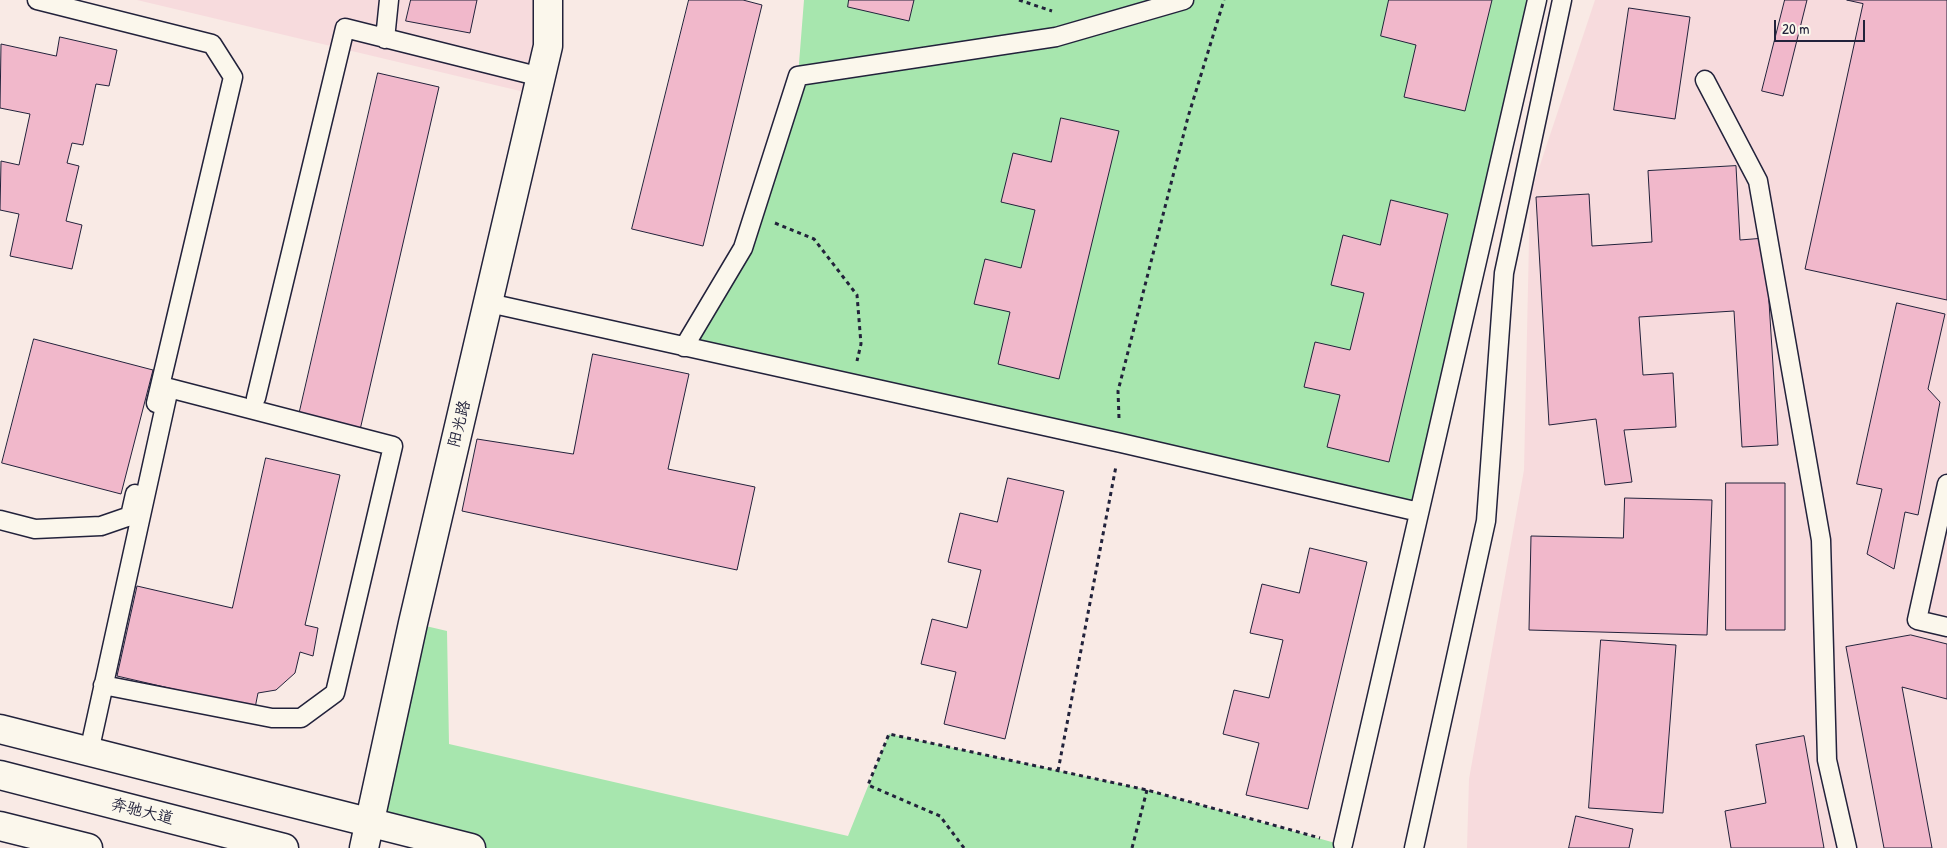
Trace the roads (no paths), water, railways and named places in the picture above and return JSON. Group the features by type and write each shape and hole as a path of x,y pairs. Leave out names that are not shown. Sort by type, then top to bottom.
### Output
{"street":[{"name":"阳光路","path":"366,836 413,623 548,46 548,0"},
{"path":"0,729 89,752 366,836 471,848"},
{"name":"奔驰大道","path":"0,775 284,848"},
{"path":"0,826 88,848"}],"lane":[{"path":"0,520 35,529 101,526 130,516 233,77 212,44 37,0"},
{"path":"385,38 389,0"},
{"path":"684,346 743,248 798,76 1056,37 1184,0"},
{"path":"1343,844 1537,0"},
{"path":"1414,848 1486,521 1504,273 1562,0"},
{"path":"256,398 345,28 541,77"},
{"path":"1705,80 1758,181 1821,540 1827,760 1847,848"},
{"path":"489,303 1121,443 1419,512"},
{"path":"89,752 103,685 169,388 393,446 335,693 302,718 272,718 103,685"},
{"path":"1947,484 1917,620 1947,627"}]}
